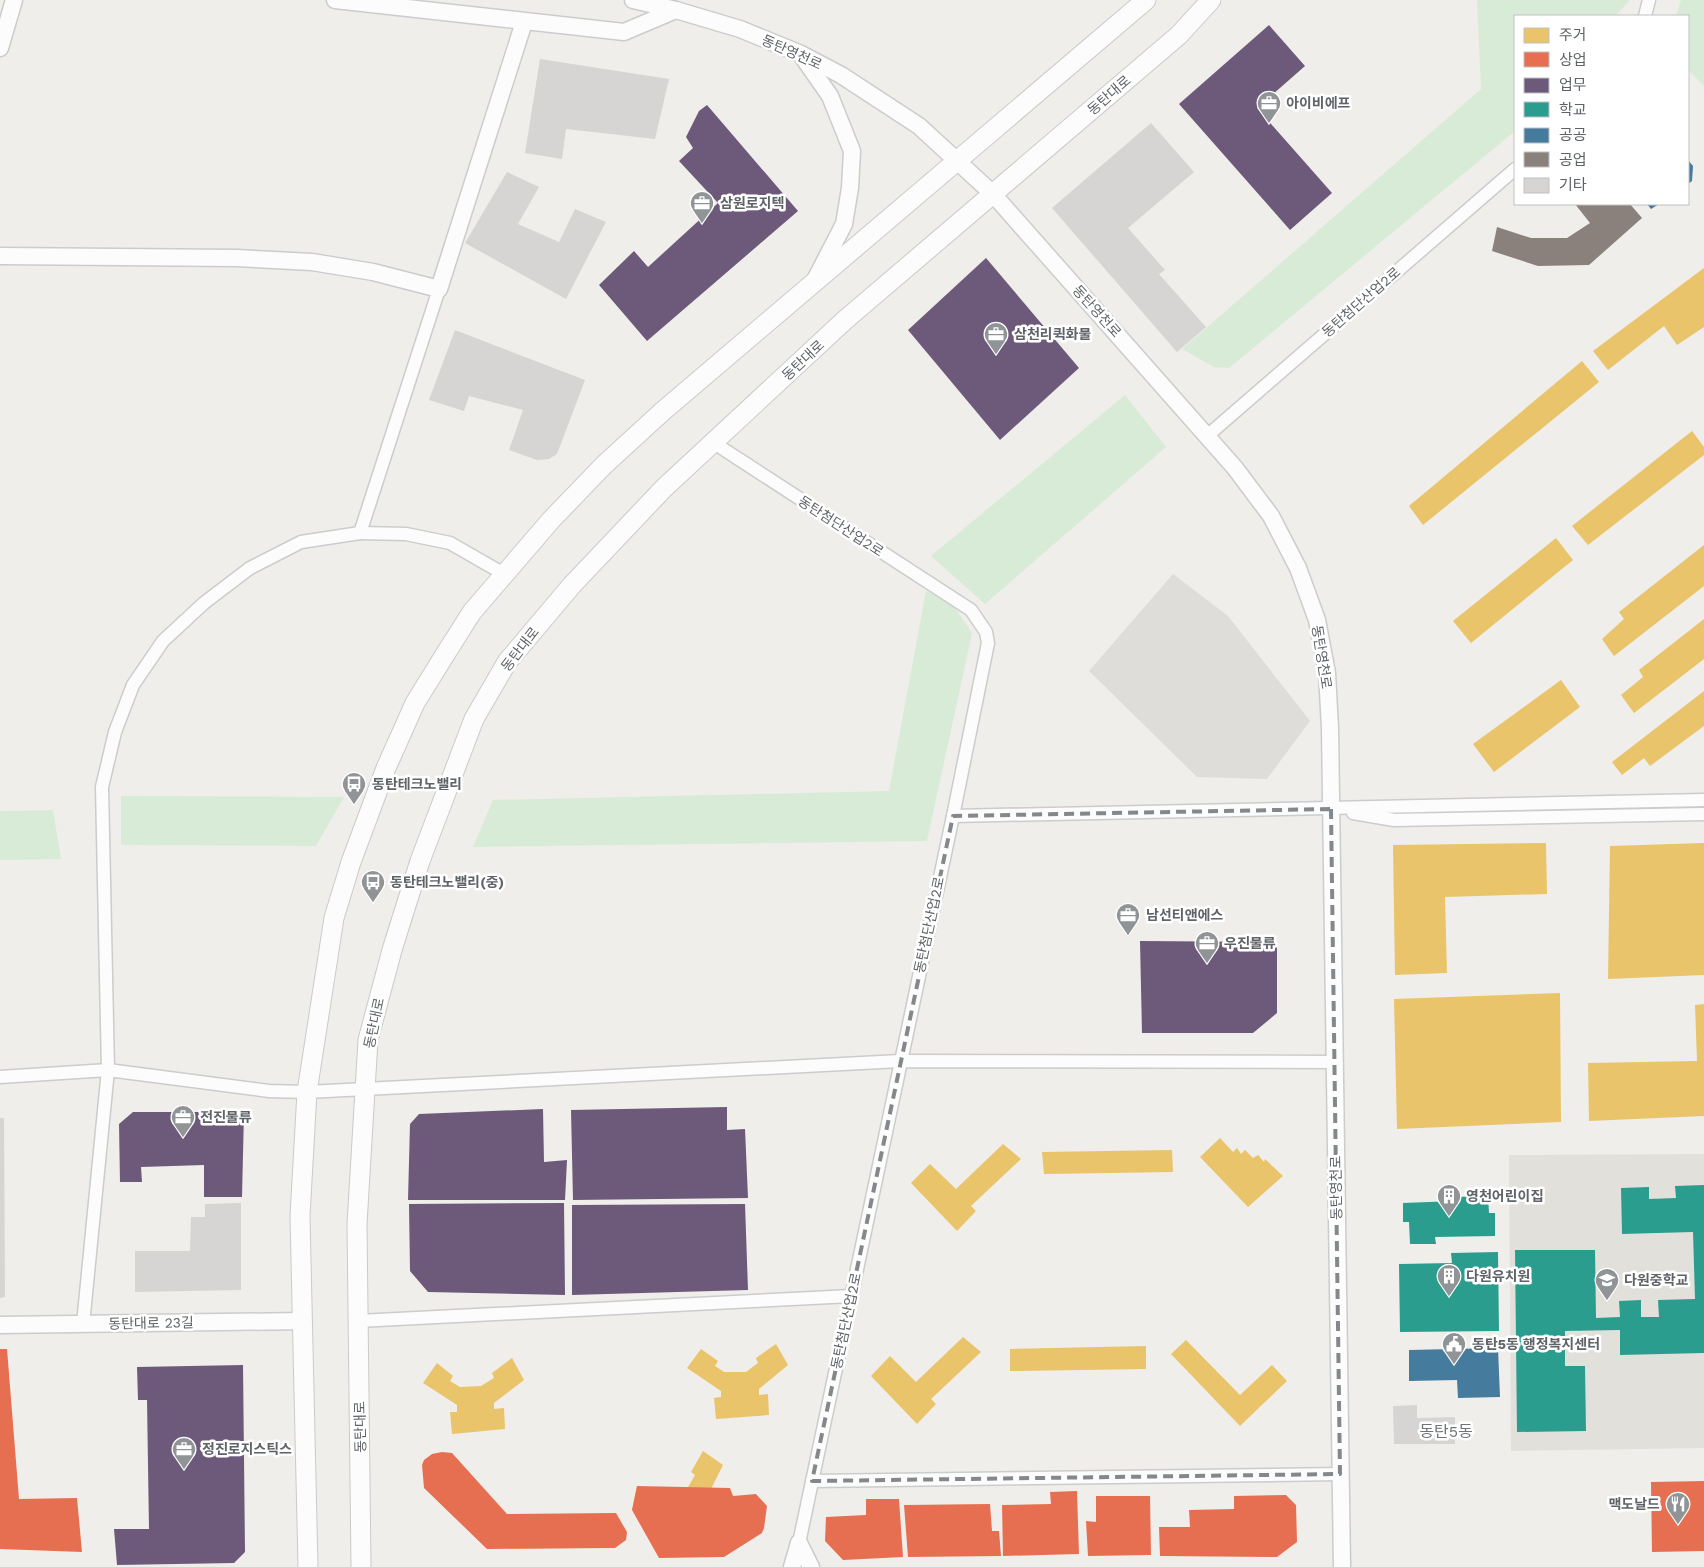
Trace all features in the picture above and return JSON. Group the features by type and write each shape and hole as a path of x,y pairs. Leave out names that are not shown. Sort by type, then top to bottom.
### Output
{"main road":[{"path":"308,1567 300,1216 307,1092 334,918 351,862 386,768 416,703 472,612 551,520 604,465 662,411 1146,0"},
{"name":"동탄대로","path":"362,1567 357,1224 368,1040 392,950 420,861 474,718 507,662 572,585 664,488 846,320 1179,35 1211,0"}],"street":[{"path":"0,48 14,0"},
{"path":"335,0 624,32 676,10"},
{"name":"동탄영천로","path":"633,0 676,10 740,29 801,54 841,75 919,126 993,194 1235,468 1271,516 1298,568 1317,620 1327,673 1331,808 1342,1567"},
{"path":"662,0 676,10"},
{"path":"1645,15 1650,0"},
{"path":"360,533 524,22"},
{"path":"801,54 830,96 852,151 850,188 844,224 814,282"},
{"name":"동탄첨단산업2로","path":"1207,436 1514,170"},
{"path":"0,256 237,258 312,262 373,272 439,289"},
{"name":"동탄첨단산업2로","path":"714,443 971,610 980,620 986,632 988,644 799,1543"},
{"path":"83,1324 108,1070 102,787 115,732 133,685 163,641 204,603 250,568 301,542 360,533 406,534 450,543 504,574"},
{"path":"953,816 1704,800"},
{"path":"1331,808 1394,820 1704,814"},
{"path":"0,1076 108,1070 268,1091 307,1092 900,1061 1334,1062"},
{"path":"358,1320 851,1296"},
{"name":"동탄대로 23길","path":"0,1325 302,1321"},
{"path":"812,1482 1340,1474"},
{"path":"792,1567 799,1543"},
{"path":"799,1543 811,1567"}],"highlighted area":[{"path":"1331,809 1340,1474 812,1481 953,816"}],"shaded area":[{"path":"1173,574 1228,616 1310,721 1267,779 1197,777 1089,671"},
{"name":"다원중학교","path":"1704,1154 1704,1448 1511,1451 1509,1155"}],"green space":[{"path":"1477,0 1630,0 1616,15 1514,15 1514,132 1229,368 1214,367 1182,349 1481,89"},
{"path":"1681,0 1704,0 1704,86 1689,71 1689,15 1676,15"},
{"path":"1125,395 1166,447 985,604 931,556"},
{"path":"926,591 951,602 972,633 927,841 473,847 493,800 889,791"},
{"path":"121,796 344,797 316,846 121,845"},
{"path":"53,810 61,859 0,860 0,811"}],"building: 주거":[{"path":"1704,268 1704,327 1677,345 1664,326 1608,370 1593,351"},
{"path":"1582,361 1599,382 1423,525 1409,506"},
{"path":"1692,431 1704,447 1704,455 1588,545 1572,526"},
{"path":"1556,538 1573,560 1471,643 1453,621"},
{"path":"1704,545 1704,586 1614,656 1602,639 1624,619 1619,612"},
{"path":"1704,619 1704,659 1634,713 1621,695 1643,677 1639,670"},
{"path":"1561,680 1580,707 1494,772 1473,744"},
{"path":"1704,691 1704,726 1650,766 1644,758 1622,775 1612,762"},
{"path":"1546,843 1547,894 1445,897 1447,973 1395,975 1393,845"},
{"path":"1704,843 1704,975 1608,979 1610,846"},
{"path":"1560,993 1561,1122 1397,1129 1394,999"},
{"path":"1704,1004 1704,1116 1589,1121 1588,1063 1697,1061 1695,1005"},
{"path":"1220,1138 1233,1152 1237,1148 1241,1154 1245,1150 1253,1158 1258,1155 1264,1162 1265,1159 1283,1176 1248,1207 1200,1157"},
{"path":"1003,1144 1021,1159 971,1206 976,1211 957,1231 911,1183 930,1164 956,1189"},
{"path":"1172,1150 1173,1172 1044,1174 1042,1152"},
{"path":"963,1337 981,1352 931,1399 936,1404 917,1424 871,1376 890,1356 916,1382"},
{"path":"1186,1340 1240,1395 1272,1365 1287,1381 1240,1426 1171,1354"},
{"path":"776,1344 788,1365 759,1389 759,1395 768,1394 769,1415 716,1419 714,1398 721,1397 721,1391 687,1368 701,1349 718,1361 715,1366 724,1372 746,1372 758,1363 756,1358"},
{"path":"1146,1346 1146,1369 1010,1371 1010,1349"},
{"path":"512,1358 524,1380 494,1403 494,1409 504,1408 505,1429 452,1434 450,1412 457,1412 457,1405 423,1383 437,1363 453,1376 450,1381 460,1387 481,1386 494,1378 492,1373"},
{"path":"703,1451 723,1465 706,1499 708,1504 717,1499 727,1518 680,1544 670,1525 676,1522 673,1516 632,1510 637,1486 657,1490 657,1497 668,1498 687,1489 695,1475 691,1472"},
{"path":"507,1514 579,1514 580,1548 508,1549"}],"building: 상업":[{"path":"0,1349 7,1349 19,1499 77,1498 82,1552 0,1549"},
{"path":"452,1453 507,1514 616,1513 627,1532 626,1540 615,1548 487,1549 424,1488 422,1465 424,1460 432,1454"},
{"name":"맥도날드","path":"1704,1481 1704,1551 1652,1552 1651,1482"},
{"path":"637,1486 730,1488 733,1496 756,1494 767,1506 764,1528 762,1533 724,1557 659,1558 632,1510"},
{"path":"1077,1491 1079,1554 1003,1556 1002,1505 1051,1504 1050,1492"},
{"path":"1286,1495 1296,1505 1297,1542 1277,1557 1160,1556 1159,1527 1190,1527 1189,1510 1234,1509 1234,1496"},
{"path":"1096,1496 1150,1496 1151,1555 1088,1556 1086,1521 1096,1522"},
{"path":"866,1499 899,1499 903,1557 843,1560 825,1541 826,1517 866,1515"},
{"path":"990,1504 992,1531 999,1531 1001,1556 908,1557 904,1505"}],"building: 업무":[{"path":"1269,25 1305,66 1257,108 1332,193 1290,230 1179,104"},
{"path":"707,105 798,211 647,341 599,285 634,251 648,267 718,203 679,161 693,148 686,137 699,111"},
{"path":"986,258 1079,368 1000,440 908,330"},
{"path":"1140,941 1277,942 1277,1013 1253,1033 1142,1033"},
{"path":"727,1107 727,1130 745,1129 748,1198 573,1200 571,1110"},
{"path":"543,1109 544,1162 567,1160 565,1200 408,1200 410,1124 419,1114"},
{"path":"133,1112 244,1112 242,1197 204,1197 204,1165 141,1167 142,1182 120,1182 119,1124"},
{"path":"564,1203 565,1295 428,1292 410,1271 409,1204"},
{"path":"745,1204 748,1290 572,1295 572,1205"},
{"path":"243,1365 245,1552 234,1563 117,1565 114,1529 149,1529 147,1400 138,1400 137,1367"}],"building: 학교":[{"path":"1704,1185 1704,1353 1620,1355 1620,1330 1565,1331 1565,1366 1585,1366 1586,1431 1517,1432 1515,1250 1595,1250 1596,1318 1620,1317 1619,1301 1641,1300 1641,1317 1659,1317 1658,1300 1695,1299 1693,1232 1622,1234 1621,1188 1649,1187 1649,1199 1676,1198 1675,1186"},
{"name":"영천어린이집","path":"1488,1196 1489,1213 1495,1213 1495,1236 1435,1237 1436,1244 1410,1244 1409,1222 1403,1222 1403,1203 1455,1201 1455,1197"},
{"name":"다원유치원","path":"1498,1252 1499,1331 1400,1332 1399,1264 1452,1263 1451,1253"}],"building: 공공":[{"path":"1689,161 1693,166 1692,181 1689,183"},
{"path":"1648,205 1657,205 1651,209"},
{"name":"동탄5동 행정복지센터","path":"1498,1348 1500,1397 1458,1398 1457,1380 1409,1381 1409,1350"}],"building: 공업":[{"path":"1576,205 1631,205 1642,218 1589,265 1538,266 1492,251 1497,227 1531,238 1567,238 1590,223"}],"building: 기타":[{"path":"540,59 669,79 655,139 566,129 562,159 525,153"},
{"path":"1151,123 1194,172 1128,228 1165,270 1159,274 1206,327 1177,352 1052,208"},
{"path":"507,172 539,187 518,224 559,242 575,209 606,222 566,299 465,243"},
{"path":"455,330 585,380 557,454 549,459 537,460 509,450 523,410 469,396 464,411 429,400"},
{"path":"0,1118 4,1118 5,1297 0,1298"},
{"path":"241,1203 241,1290 135,1292 135,1251 190,1251 191,1217 205,1217 205,1204"},
{"path":"1417,1405 1417,1418 1455,1417 1455,1444 1394,1444 1393,1406"}],"place":[{"name":"아이비에프","path":"1269,124"},
{"name":"삼원로지텍","path":"702,224"},
{"name":"삼천리퀵화물","path":"996,355"},
{"name":"동탄테크노밸리","path":"354,805"},
{"name":"동탄테크노밸리(중)","path":"373,903"},
{"name":"남선티앤에스","path":"1128,936"},
{"name":"우진물류","path":"1207,964"},
{"name":"전진물류","path":"183,1138"},
{"name":"영천어린이집","path":"1449,1217"},
{"name":"다원유치원","path":"1449,1297"},
{"name":"다원중학교","path":"1607,1301"},
{"name":"동탄5동 행정복지센터","path":"1454,1365"},
{"name":"정진로지스틱스","path":"184,1470"},
{"name":"맥도날드","path":"1678,1525"}],"district":[{"name":"동탄5동","path":"1446,1431"}]}
